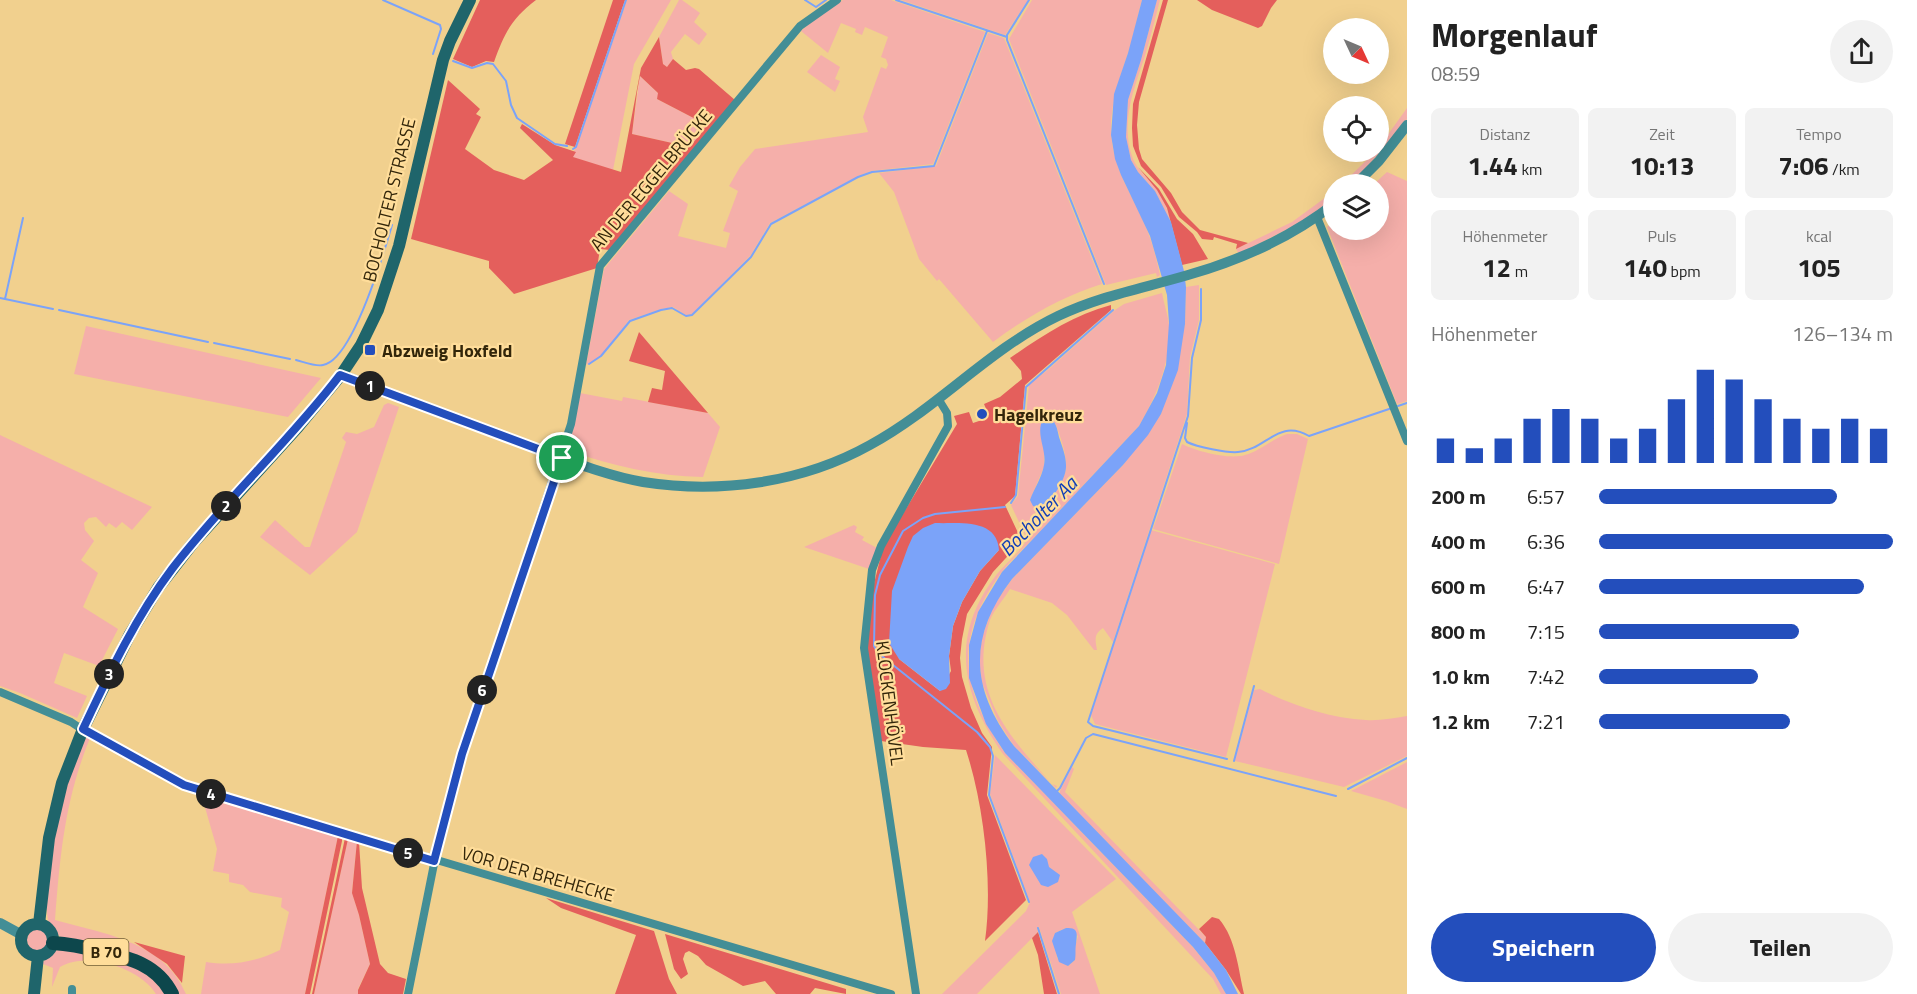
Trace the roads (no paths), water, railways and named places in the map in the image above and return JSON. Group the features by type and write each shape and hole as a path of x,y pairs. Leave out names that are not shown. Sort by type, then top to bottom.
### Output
{"main road":[{"name":"BOCHOLTER STRASSE","path":"39,924 46,855 54,810 66,771 83,729 130,634 172,569 298,427 340,375 361,345 378,310 399,246 443,60 470,0"},
{"path":"39,924 48,928 53,943 48,952 38,956 28,953 21,940 29,927 39,924"},
{"name":"B 70","path":"53,943 135,960 155,972 172,994"},
{"path":"34,994 38,956"}],"street":[{"name":"AN DER EGGELBRÜCKE","path":"408,994 434,861 462,754 572,424 600,266 800,26 837,0"},
{"path":"1366,174 1407,125"},
{"path":"340,375 588,468 642,482 727,486 776,480 810,471 852,454 904,426 987,360 1038,325 1089,302 1243,258 1280,240 1323,212"},
{"path":"1317,217 1407,441"},
{"name":"KLOCKENHÖVEL","path":"916,994 864,648 872,570 881,546 948,426 947,413 939,400"},
{"name":"VOR DER BREHECKE","path":"0,692 71,722 184,785 434,861 891,994"},
{"path":"0,923 22,935"}],"water":[{"path":"1142,0 1157,0 1128,100 1126,137 1131,160 1138,172 1155,191 1171,222 1184,271 1185,324 1178,370 1161,414 1148,435 1123,465 1012,579 998,600 988,621 982,642 980,662 982,683 999,725 1014,746 1205,943 1226,970 1238,994 1226,994 1214,973 1193,947 1005,753 986,724 969,678 969,645 978,612 1002,572 1139,426 1157,393 1166,365 1169,323 1167,295 1150,236 1115,159 1111,135 1114,94"},
{"path":"1048,417 1057,428 1066,471 1057,490 1039,508 1033,506 1030,500 1044,465 1040,430 1043,419"},
{"path":"935,523 975,525 984,528 992,532 999,550 980,571 962,602 953,626 949,656 950,683 946,689 940,691 899,659 889,643 892,591 908,547 913,536 923,528"},
{"path":"1042,854 1047,859 1049,867 1060,875 1058,882 1048,887 1041,885 1029,865 1033,857"},
{"path":"1066,928 1075,930 1077,934 1075,960 1068,966 1059,962 1052,941 1055,933"}],"waterway":[{"path":"383,0 440,25 441,29 433,54"},
{"path":"573,149 576,147 626,0"},
{"path":"805,0 816,7 826,0"},
{"path":"896,0 1007,37"},
{"path":"1029,0 1007,35 1007,40 1104,284"},
{"path":"589,364 601,356 630,321 672,308 686,316 692,315 751,257 771,224 858,177 872,172 934,166 987,31"},
{"path":"453,61 472,68 487,63 493,64 506,81 511,105 517,118 555,144 567,146"},
{"path":"5,299 23,218"},
{"path":"296,360 313,365 323,365 334,359 345,345 366,303 392,225"},
{"path":"1201,289 1201,320 1192,358 1188,416 1088,722 1093,726 1227,759"},
{"path":"0,298 53,309"},
{"path":"59,310 208,342"},
{"path":"1011,503 1016,495 1026,387 1113,310"},
{"path":"214,343 290,359"},
{"path":"1398,406 1407,403"},
{"path":"1187,423 1185,438 1187,442 1227,452 1238,452 1257,446 1280,433 1298,431 1309,436 1392,408"},
{"path":"1005,507 935,514 923,518 903,531 880,575 875,595 874,646 878,653 977,732 990,747 993,756 989,795 1029,902"},
{"path":"1234,761 1254,686"},
{"path":"1056,792 1086,738 1093,734 1336,796"},
{"path":"1348,789 1407,758"},
{"path":"1038,928 1059,994"}],"place":[{"name":"Abzweig Hoxfeld","path":"370,350"},
{"name":"Hagelkreuz","path":"982,414"}],"water label":[{"name":"Bocholter Aa","path":"1038,516"}]}
